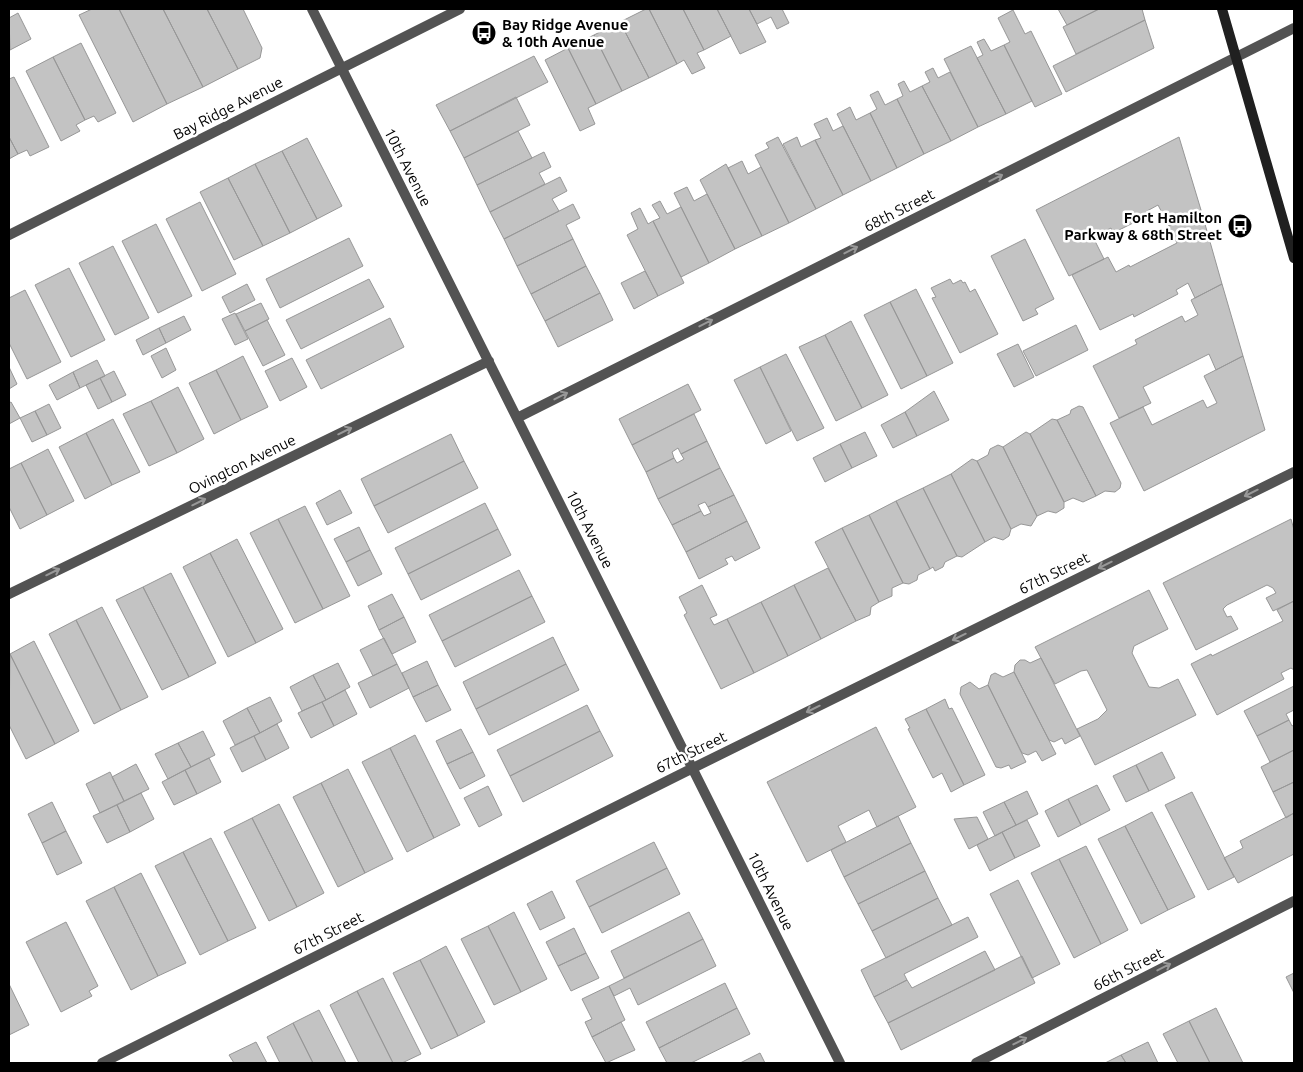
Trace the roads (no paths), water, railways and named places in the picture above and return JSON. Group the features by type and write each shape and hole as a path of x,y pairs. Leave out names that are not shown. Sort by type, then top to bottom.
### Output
{"main road":[{"path":"1222,9 1294,258"}],"street":[{"name":"10th Avenue","path":"312,9 840,1063"},
{"name":"Bay Ridge Avenue","path":"9,234 460,9"},
{"name":"68th Street","path":"517,418 1294,28"},
{"name":"Ovington Avenue","path":"9,594 489,361"},
{"name":"67th Street","path":"102,1063 693,768 1294,472"},
{"name":"66th Street","path":"976,1063 1294,901"}],"place":[{"name":"Bay Ridge Avenue & 10th Avenue","path":"484,33"},
{"name":"Fort Hamilton Parkway & 68th Street","path":"1240,226"}]}
